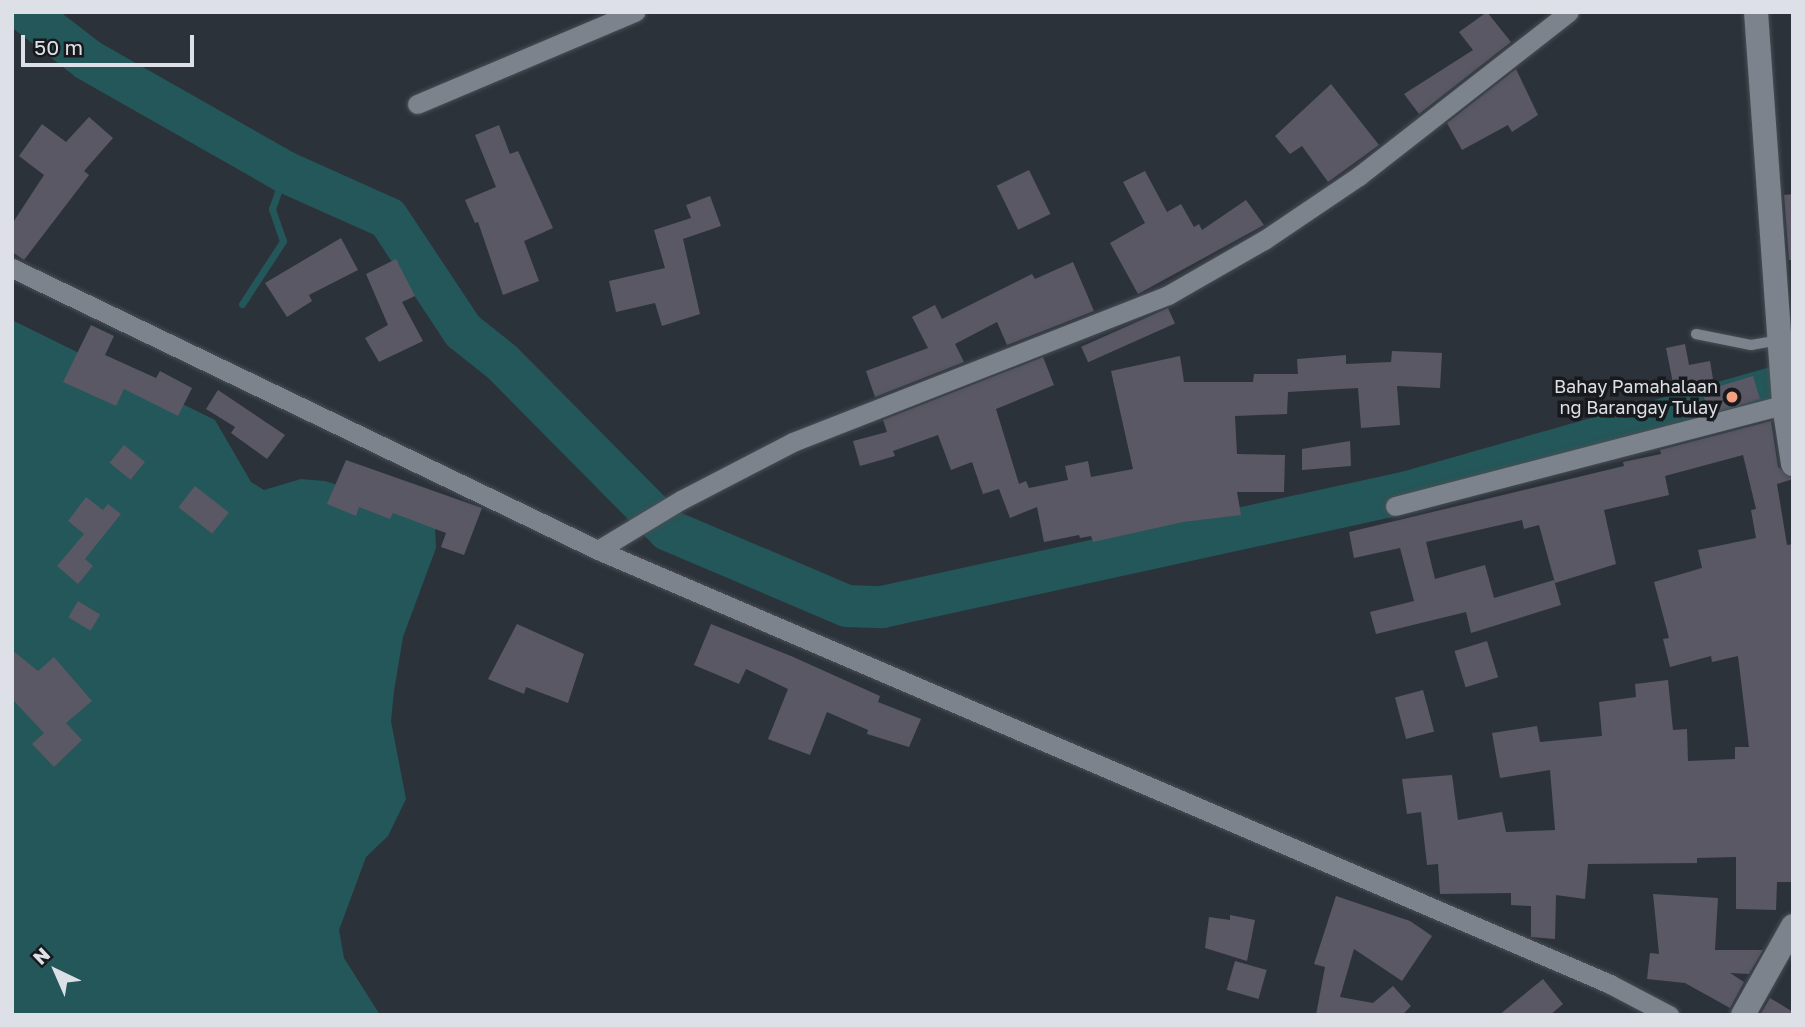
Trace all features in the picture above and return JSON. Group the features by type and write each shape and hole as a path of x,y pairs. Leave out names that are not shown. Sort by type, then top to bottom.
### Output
{"street":[{"path":"417,104 635,12"},
{"path":"598,550 681,500 831,426 955,382 1168,295 1264,240 1359,176 1569,12"},
{"path":"1756,12 1783,391 1793,464"},
{"path":"12,268 598,550 1610,984 1669,1015"},
{"path":"1395,506 1783,391"},
{"path":"1743,1015 1793,926"}],"lane":[{"path":"1696,334 1751,345 1779,339"}],"shaded area":[{"path":"12,320 215,420 251,482 264,490 301,479 325,481 357,491 435,527 436,548 403,637 394,691 391,721 406,799 388,836 366,857 339,930 344,958 380,1015 12,1015"}],"building":[{"path":"1487,12 1511,42 1419,114 1404,94 1473,50 1459,32"},
{"path":"1516,69 1538,115 1512,132 1508,125 1462,150 1447,123"},
{"path":"1331,84 1379,145 1328,182 1302,146 1290,154 1275,136"},
{"path":"89,117 113,138 84,171 89,175 24,260 12,252 12,224 44,175 19,156 42,124 66,142"},
{"path":"499,125 510,154 518,151 553,228 524,241 539,281 503,295 478,222 475,223 465,200 496,187 475,135"},
{"path":"1029,170 1050,214 1018,230 997,186"},
{"path":"1145,171 1167,212 1181,204 1194,227 1199,224 1202,230 1246,200 1264,225 1138,294 1110,243 1145,223 1123,182"},
{"path":"1793,194 1793,260 1789,260 1784,195"},
{"path":"710,196 721,226 683,239 700,314 662,326 655,303 616,312 609,281 665,268 654,230 691,218 686,205"},
{"path":"341,238 358,270 309,295 312,301 287,317 265,283"},
{"path":"396,259 415,296 402,302 423,341 379,362 365,338 388,325 366,274"},
{"path":"1073,262 1094,311 1007,345 997,322 955,344 964,362 875,397 866,371 928,348 912,317 935,305 942,319 1032,274 1035,279"},
{"path":"1168,308 1175,324 1088,362 1081,347"},
{"path":"91,325 114,336 105,355 156,378 160,371 192,388 178,416 124,389 116,406 63,382"},
{"path":"1685,344 1689,365 1710,361 1713,379 1674,388 1666,348"},
{"path":"1392,351 1442,353 1440,388 1397,386 1400,425 1361,428 1358,388 1288,392 1287,414 1235,416 1237,454 1285,455 1284,492 1237,492 1241,515 1183,522 1093,542 1091,536 1080,538 1079,535 1044,542 1037,507 1010,518 999,489 983,494 972,462 951,470 938,435 893,451 895,456 860,466 853,441 887,432 883,420 1043,357 1054,385 996,409 1019,484 1026,481 1029,488 1068,480 1065,466 1088,461 1091,477 1133,469 1111,371 1180,356 1184,382 1253,382 1254,374 1298,374 1297,359 1346,355 1346,364 1391,362"},
{"name":"Bahay Pamahalaan ng Barangay Tulay","path":"1753,376 1760,399 1709,414 1702,391"},
{"path":"218,390 285,435 267,459 231,433 235,427 206,409"},
{"path":"1771,421 1778,467 1793,479 1777,484 1787,545 1793,544 1793,882 1777,882 1776,910 1736,909 1736,857 1697,858 1697,863 1588,864 1585,899 1556,895 1555,939 1531,937 1531,906 1511,905 1511,893 1440,894 1438,864 1427,865 1421,812 1407,814 1402,779 1452,775 1458,820 1502,812 1506,832 1555,830 1550,770 1500,778 1492,733 1537,726 1540,742 1602,736 1599,702 1636,697 1635,684 1668,680 1673,730 1687,729 1688,761 1735,759 1735,747 1749,747 1738,656 1712,662 1711,656 1670,667 1663,639 1669,638 1654,582 1702,568 1698,550 1756,538 1751,510 1756,509 1743,455 1665,476 1669,495 1604,510 1616,564 1555,583 1539,525 1524,529 1522,520 1426,542 1435,579 1485,565 1494,598 1554,580 1561,605 1471,633 1466,612 1376,634 1370,612 1414,601 1400,548 1354,558 1349,532 1624,466 1623,462 1661,454 1660,450"},
{"path":"1350,441 1351,466 1302,470 1302,449"},
{"path":"124,445 145,462 131,480 110,463"},
{"path":"346,460 482,508 464,555 441,547 446,533 393,513 390,519 359,507 356,516 327,504"},
{"path":"195,486 229,512 212,534 178,507"},
{"path":"86,497 103,510 108,504 121,514 85,559 93,566 78,584 57,566 84,534 68,521"},
{"path":"78,601 100,614 91,631 68,617"},
{"path":"517,624 584,654 568,703 526,687 524,694 488,679"},
{"path":"711,624 880,696 878,702 921,719 909,747 867,734 868,730 827,712 810,755 768,739 788,689 746,669 739,684 694,665"},
{"path":"1487,641 1498,677 1466,687 1454,651"},
{"path":"12,650 38,671 54,657 92,701 66,723 82,740 54,767 32,744 44,733 12,699"},
{"path":"1423,690 1434,732 1406,739 1395,698"},
{"path":"1653,894 1718,898 1715,950 1763,950 1749,974 1730,973 1744,982 1730,1008 1685,983 1647,979 1650,953 1659,954"},
{"path":"1336,896 1410,921 1432,936 1402,981 1354,949 1340,997 1373,1003 1393,986 1411,1006 1402,1015 1316,1015 1325,967 1314,964"},
{"path":"1230,915 1255,920 1247,961 1205,948 1209,917 1230,920"},
{"path":"1235,961 1267,970 1258,999 1227,990"},
{"path":"1543,979 1563,1004 1550,1015 1499,1015"},
{"path":"1770,998 1793,1012 1793,1015 1760,1015"}],"waterway":[{"path":"26,12 88,60 285,172 388,218 463,331 502,362 668,530 847,606 882,607 1408,492 1793,382"},
{"path":"242,304 283,241 272,209 285,172"}],"place":[{"name":"Bahay Pamahalaan ng Barangay Tulay","path":"1732,397"}]}
